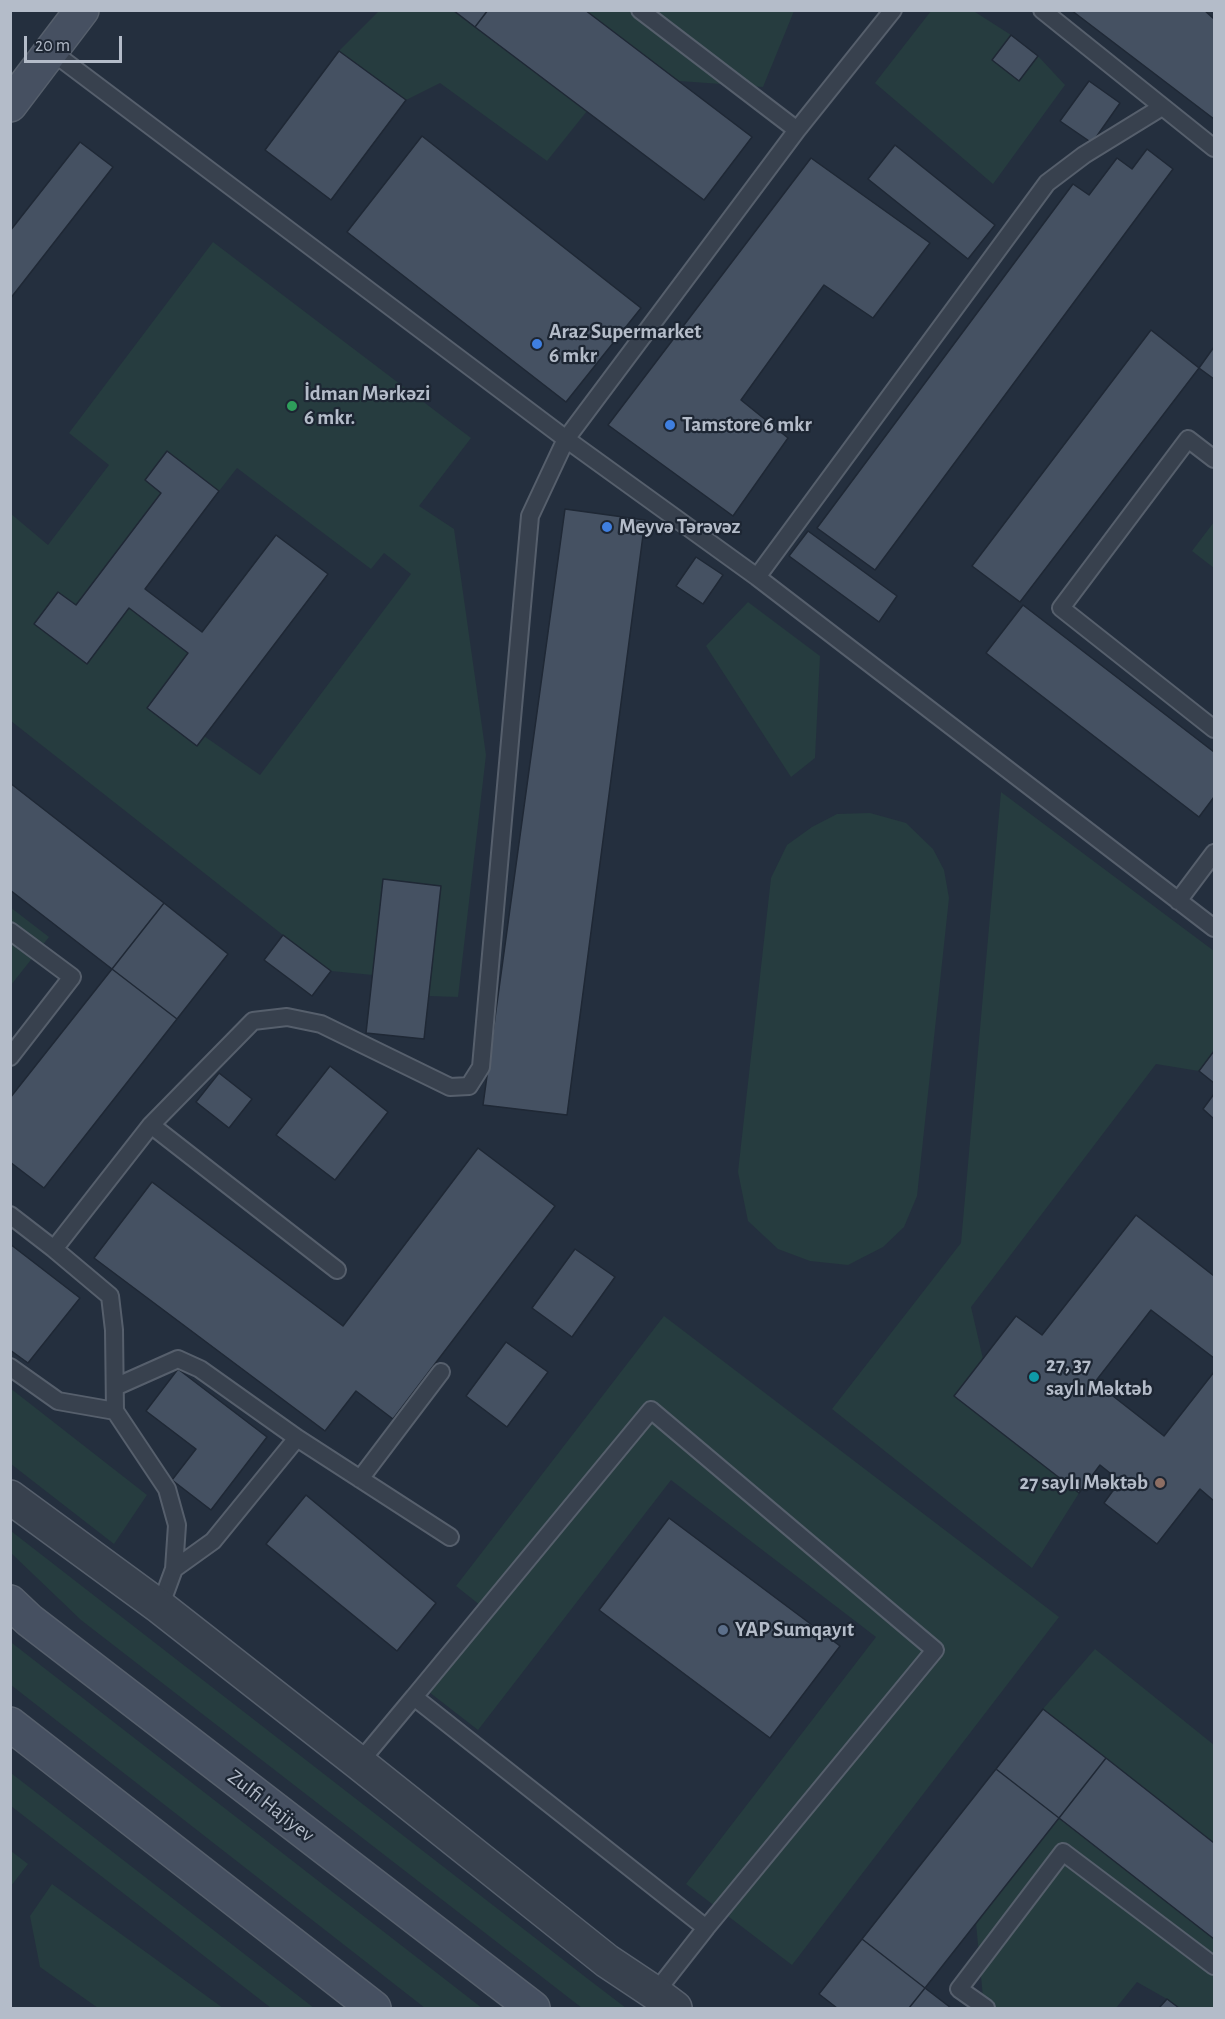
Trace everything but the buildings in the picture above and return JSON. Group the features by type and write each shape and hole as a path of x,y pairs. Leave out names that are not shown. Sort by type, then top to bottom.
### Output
{"main road":[{"path":"10,105 82,10"},
{"name":"Zulfi Hajiyev","path":"10,1602 29,1620 533,2008"},
{"path":"10,1724 374,2008"}],"street":[{"path":"10,1497 160,1607 359,1762 607,1962 665,2001"}],"lane":[{"path":"640,10 797,130"},
{"path":"54,1249 151,1125 253,1021 287,1017 321,1024 450,1087 469,1086 481,1067 530,516 566,440 797,130 893,10"},
{"path":"1042,10 1215,148"},
{"path":"51,51 566,440 757,577 1215,928"},
{"path":"757,577 1047,183 1084,155 1162,108"},
{"path":"1215,459 1188,440 1061,608 1215,729"},
{"path":"1178,901 1215,853"},
{"path":"10,931 72,977 10,1057"},
{"path":"151,1125 337,1270"},
{"path":"10,1215 110,1296 114,1330 115,1411 167,1489 177,1525 174,1569 160,1607"},
{"path":"115,1387 178,1359 200,1369 297,1438 450,1537"},
{"path":"10,1367 58,1401 115,1411"},
{"path":"360,1479 441,1372"},
{"path":"359,1762 651,1410 935,1650 706,1928 665,2001"},
{"path":"174,1569 213,1541 297,1438"},
{"path":"414,1697 706,1928"},
{"path":"986,2008 959,1989 1063,1852 1215,1966"}],"green space":[{"path":"972,10 1011,35 993,60 1019,81 1038,56 1065,85 993,184 875,83 931,11"},
{"path":"379,11 453,11 587,111 547,161 440,83 406,100 339,51"},
{"path":"585,11 794,11 763,87 679,81"},
{"path":"213,242 471,438 419,506 454,529 486,755 458,997 429,996 441,886 383,880 373,975 331,971 11,721 10,513 48,545 109,465 69,433","holes":["167,452 219,491 237,468 371,569 384,553 411,574 260,775 204,736 196,746 147,708 188,653 129,608 87,663 34,624 58,592 76,605 161,493 145,480"]},
{"path":"1214,522 1214,568 1192,551"},
{"path":"748,602 820,656 815,758 791,777 706,646"},
{"path":"1001,792 1214,951 1214,1051 1199,1071 1156,1064 971,1307 983,1359 1079,1493 1032,1568 832,1409 961,1243"},
{"path":"870,813 906,823 933,849 944,870 949,898 917,1196 904,1227 883,1247 848,1265 810,1261 778,1249 748,1221 738,1172 771,878 787,845 812,827 837,814"},
{"path":"10,907 49,937 11,985 10,985"},
{"path":"664,1316 1059,1617 792,1965 686,1884 876,1637 671,1480 478,1730 429,1692 490,1613 456,1586"},
{"path":"10,1388 147,1495 114,1544 11,1464"},
{"path":"11,1531 626,2008 582,2008 81,1620 11,1553"},
{"path":"11,1641 482,2008 425,2008 11,1685"},
{"path":"1095,1649 1214,1745 1214,1843 1043,1709"},
{"path":"11,1773 314,2008 271,2008 11,1806"},
{"path":"1059,1818 1214,1939 1214,2008 1179,2008 1137,1982 1116,2008 984,2008 976,1923"},
{"path":"11,1851 28,1864 11,1886"},
{"path":"52,1884 223,2008 98,2008 40,1967 30,1916"}],"place":[{"name":"Araz Supermarket 6 mkr","path":"537,344"},
{"name":"İdman Mәrkәzi 6 mkr.","path":"292,406"},
{"name":"Tamstore 6 mkr","path":"670,425"},
{"name":"Meyvə Tərəvəz","path":"607,527"},
{"name":"27, 37 saylı Məktəb","path":"1034,1377"},
{"name":"27 saylı Məktəb","path":"1160,1483"},
{"name":"YAP Sumqayıt","path":"723,1630"}]}
